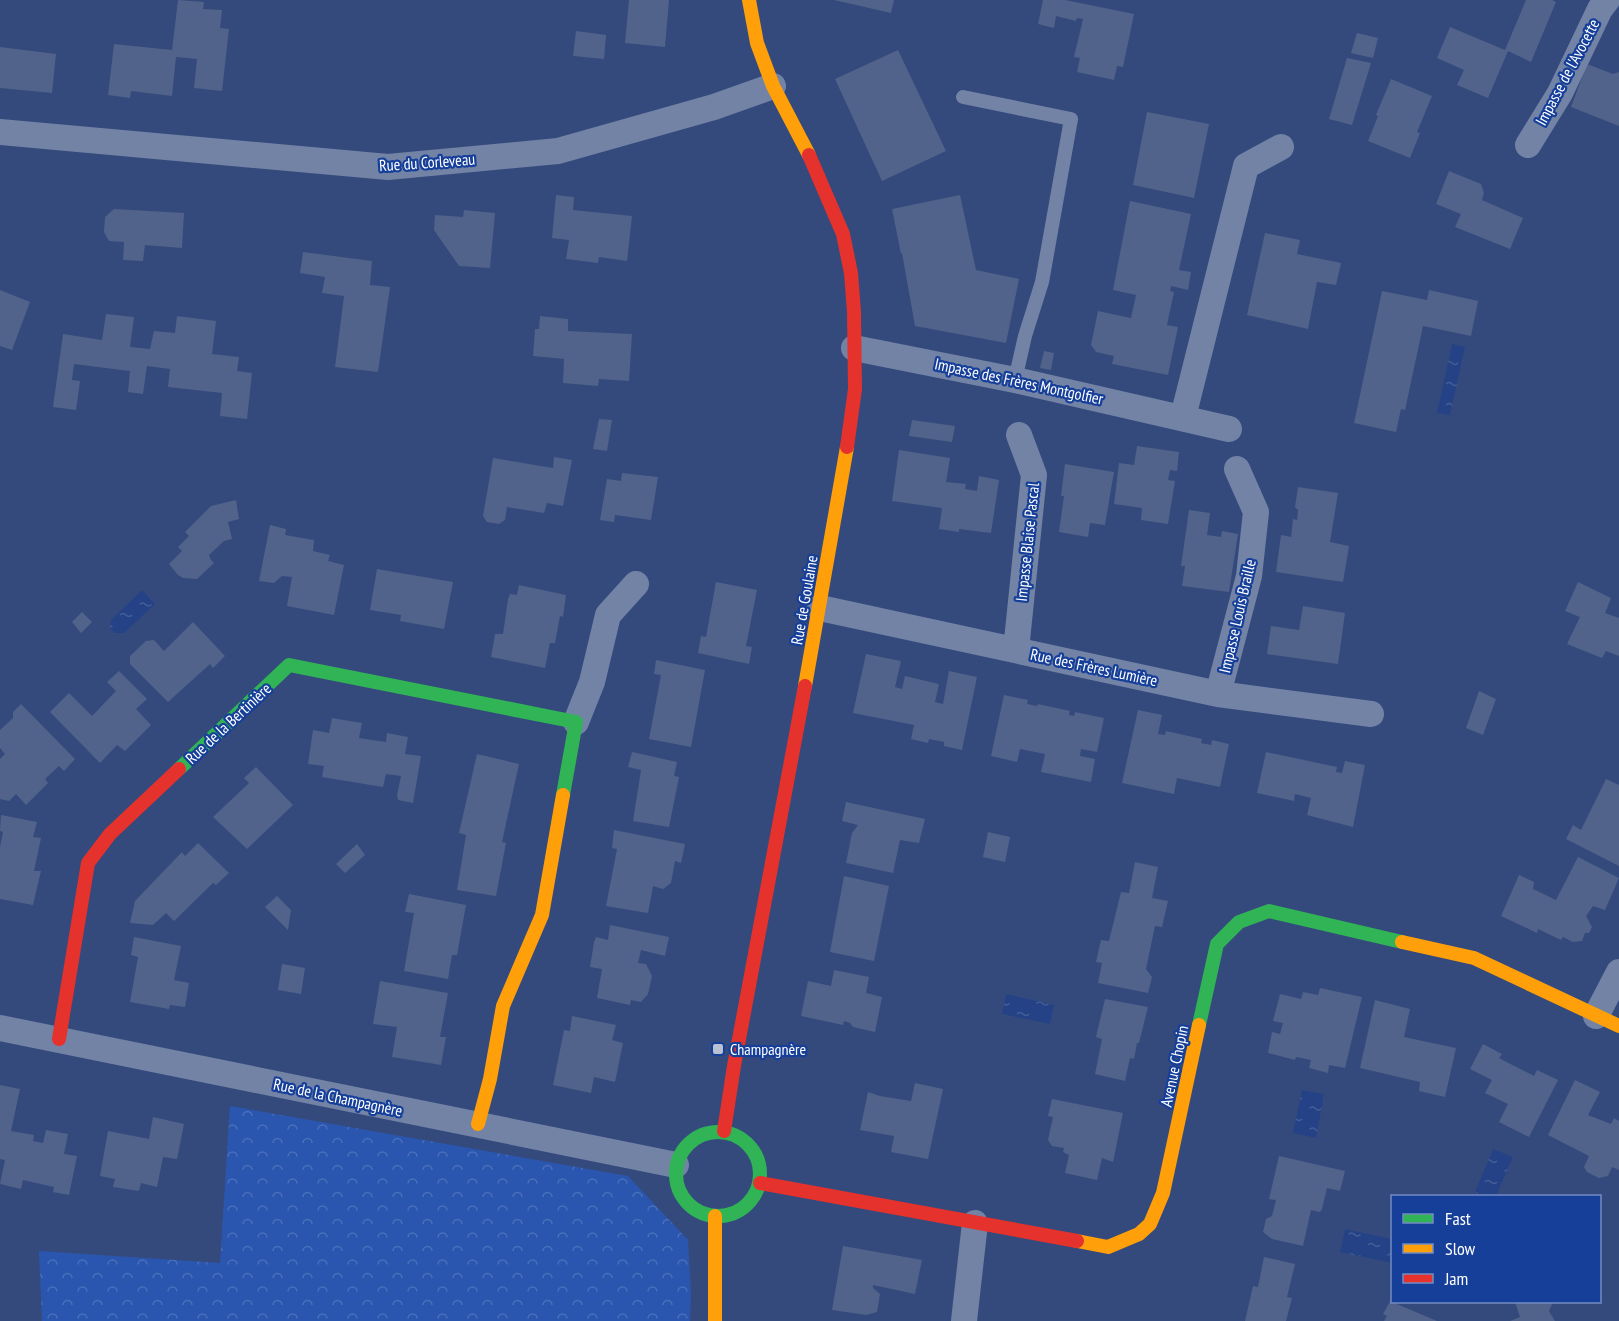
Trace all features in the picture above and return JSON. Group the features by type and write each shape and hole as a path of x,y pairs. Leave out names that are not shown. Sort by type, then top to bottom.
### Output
{"street":[{"name":"Rue de Goulaine","path":"724,1131 734,1066 820,608 855,389 852,283 843,234 812,158 773,86 757,43 749,0"},
{"name":"Impasse de l'Avocette","path":"1528,144 1560,93 1600,9 1607,0"},
{"name":"Rue du Corleveau","path":"0,132 388,167 558,151 714,107 773,86"},
{"path":"1183,417 1246,166 1281,147"},
{"name":"Impasse des Frères Montgolfier","path":"854,348 1015,380 1229,429"},
{"name":"Impasse Blaise Pascal","path":"1016,650 1034,475 1019,435"},
{"name":"Impasse Louis Braille","path":"1218,694 1249,576 1256,512 1237,469"},
{"path":"478,1124 490,1078 503,1006 543,915 576,722 592,682 608,615 636,584"},
{"name":"Rue des Frères Lumière","path":"820,608 1218,694 1371,714"},
{"name":"Rue de la Bertinière","path":"59,1039 88,863 110,834 289,665 576,722"},
{"name":"Avenue Chopin","path":"760,1183 1108,1247 1138,1236 1155,1218 1163,1193 1217,945 1227,931 1246,917 1269,911 1474,958 1619,1026"},
{"path":"1596,1016 1619,972"},
{"name":"Rue de la Champagnère","path":"0,1028 676,1165"},
{"path":"724,1131 738,1136 749,1144 757,1155 761,1168 760,1183 756,1194 748,1204 727,1215 715,1216 701,1213 689,1205 680,1193 676,1180 676,1165 681,1153 694,1139 711,1132 724,1131"},
{"path":"714,1321 715,1216"},
{"path":"964,1321 975,1223"}],"lane":[{"path":"963,97 1071,119 1042,282 1024,336 1015,380"}],"green space":[{"path":"230,1106 628,1176 688,1240 690,1321 42,1321 39,1251 220,1263"}],"water":[{"path":"1452,344 1465,347 1450,415 1437,413"},
{"path":"142,590 155,604 124,633 114,633 110,627 111,620"},
{"path":"1006,994 1054,1005 1050,1024 1002,1014"},
{"path":"1302,1090 1324,1094 1316,1138 1293,1133"},
{"path":"1493,1149 1513,1157 1496,1195 1482,1195 1475,1192"},
{"path":"1345,1229 1391,1239 1391,1263 1340,1252"}],"building":[{"path":"178,0 204,2 203,9 222,10 220,28 229,29 222,91 194,88 197,59 176,57 172,96 131,91 130,98 108,95 114,44 172,50"},
{"path":"629,0 669,0 665,47 625,43"},
{"path":"834,0 894,0 891,13"},
{"path":"1043,0 1065,0 1134,14 1123,67 1117,66 1114,80 1077,72 1080,58 1074,57 1083,19 1077,18 1076,21 1056,16 1054,28 1038,24"},
{"path":"1526,0 1556,2 1531,62 1508,51 1488,98 1457,85 1464,70 1437,58 1450,27 1505,50"},
{"path":"576,31 606,35 604,59 573,56"},
{"path":"1357,33 1378,38 1373,58 1351,53"},
{"path":"0,47 56,54 52,93 0,88"},
{"path":"898,50 946,151 882,181 835,79"},
{"path":"1347,58 1371,63 1352,125 1329,119"},
{"path":"1587,64 1613,74 1619,72 1619,126 1571,107"},
{"path":"1391,79 1432,96 1417,132 1420,133 1410,158 1368,141"},
{"path":"1147,112 1209,124 1194,198 1133,185"},
{"path":"1449,171 1481,184 1484,193 1482,200 1523,218 1510,249 1455,227 1461,214 1436,204"},
{"path":"556,195 574,197 573,210 632,216 627,261 599,257 598,263 566,259 569,240 552,238"},
{"path":"960,195 976,270 1019,279 1006,343 915,326 892,209"},
{"path":"1130,201 1191,214 1179,270 1191,272 1188,290 1171,286 1170,291 1174,292 1167,325 1178,327 1168,375 1112,364 1114,356 1096,352 1091,345 1098,311 1131,318 1136,295 1113,290"},
{"path":"114,209 184,213 182,248 145,245 143,261 123,260 124,242 109,241 104,232 105,217"},
{"path":"464,210 495,213 490,268 459,266 434,230 435,215 463,217"},
{"path":"1265,233 1300,240 1297,254 1341,263 1336,285 1317,282 1308,329 1247,315"},
{"path":"303,252 372,261 370,285 390,287 378,372 335,367 344,296 322,293 325,277 300,273"},
{"path":"0,290 30,302 12,350 0,346"},
{"path":"1429,290 1478,301 1471,336 1423,326 1405,410 1401,409 1396,432 1354,423 1382,291 1427,300"},
{"path":"106,314 134,317 130,347 150,349 154,331 175,333 177,316 216,321 212,354 239,357 237,371 252,373 247,419 220,416 222,393 168,387 170,369 147,366 143,394 128,392 130,371 74,364 72,380 80,381 76,410 53,407 63,334 102,340"},
{"path":"540,316 568,319 568,331 632,334 629,381 599,379 598,386 563,383 564,359 533,356 535,329 539,329"},
{"path":"1044,351 1054,353 1051,370 1040,368"},
{"path":"599,419 612,420 607,451 593,449"},
{"path":"912,420 955,426 952,442 909,436"},
{"path":"1137,446 1179,452 1177,471 1170,470 1168,480 1175,481 1168,524 1141,520 1142,508 1114,504 1119,463 1134,465"},
{"path":"899,450 950,458 946,482 966,484 965,489 977,491 979,476 999,480 991,533 939,529 942,508 892,501"},
{"path":"554,457 572,460 563,506 547,503 544,513 507,507 505,520 499,524 487,522 483,516 493,458 553,468"},
{"path":"1065,464 1114,472 1105,525 1090,523 1088,537 1059,532 1064,496 1061,496"},
{"path":"622,473 658,477 651,520 615,515 614,522 600,520 607,479 621,481"},
{"path":"1298,487 1338,493 1330,542 1349,546 1343,582 1276,572 1281,535 1291,537 1293,519 1297,520 1298,510 1295,507"},
{"path":"236,500 239,519 228,522 232,539 224,541 209,555 214,563 197,579 183,578 178,575 169,564 182,551 178,547 189,536 185,532 211,506"},
{"path":"1189,510 1210,513 1207,535 1221,537 1222,531 1238,534 1229,592 1182,586 1185,566 1181,566"},
{"path":"270,525 286,529 285,535 314,540 313,551 330,555 328,561 344,565 334,615 287,606 292,577 282,576 274,583 259,581"},
{"path":"377,569 453,582 444,629 400,621 401,615 370,610"},
{"path":"716,582 757,590 746,646 752,647 749,664 698,653 701,636 706,637"},
{"path":"1578,582 1611,598 1605,613 1619,618 1619,656 1606,651 1602,658 1567,644 1580,617 1565,611"},
{"path":"519,585 566,595 563,617 560,616 555,643 550,643 545,668 491,657 495,634 503,634 508,599 510,594 517,595"},
{"path":"1303,606 1345,613 1338,664 1267,654 1271,626 1299,630"},
{"path":"82,612 92,622 81,633 72,622"},
{"path":"193,622 225,656 213,668 210,664 168,702 130,664 130,656 146,641 154,640 164,651"},
{"path":"866,654 901,661 895,687 902,689 905,676 939,684 935,702 943,704 949,671 977,677 962,750 944,746 944,742 929,739 928,743 911,739 914,725 853,713"},
{"path":"656,660 705,670 691,747 649,739 661,675 654,674"},
{"path":"119,671 147,699 136,709 151,725 125,751 117,745 100,763 50,712 69,693 92,716 116,691 107,682"},
{"path":"1479,691 1496,699 1483,735 1466,728"},
{"path":"1004,695 1028,700 1027,704 1070,711 1069,715 1074,716 1075,712 1104,718 1097,752 1081,749 1080,756 1095,759 1091,782 1041,772 1045,754 1020,749 1017,762 991,756"},
{"path":"21,704 75,759 64,771 59,766 45,779 48,783 26,805 16,794 9,801 0,799 0,759 5,754 0,748 0,730 13,718 13,712"},
{"path":"1138,710 1162,715 1158,734 1165,735 1166,731 1202,739 1201,743 1211,745 1212,740 1229,744 1220,787 1177,778 1174,794 1122,783"},
{"path":"332,718 362,723 359,738 386,742 387,733 408,737 405,754 421,756 413,803 398,800 401,776 386,774 383,787 322,777 324,766 308,764 313,730 329,733"},
{"path":"632,752 677,762 674,776 679,777 669,827 633,821 641,770 628,767"},
{"path":"1266,752 1337,767 1336,772 1342,773 1345,761 1365,765 1353,827 1307,815 1311,798 1295,794 1294,801 1257,793"},
{"path":"477,754 519,764 502,842 506,843 496,896 457,890 466,835 459,833"},
{"path":"256,767 293,805 247,849 213,817 249,783 244,778"},
{"path":"1606,779 1619,785 1619,866 1566,839 1573,825 1581,830"},
{"path":"846,802 925,819 919,843 900,840 893,873 846,863 852,833 858,825 842,821"},
{"path":"1,815 37,822 33,837 41,838 34,871 41,871 33,905 0,899 0,847 3,832 0,831"},
{"path":"614,830 685,844 681,863 675,861 671,883 663,889 653,886 648,913 606,906 617,849 612,848"},
{"path":"988,832 1010,837 1005,862 983,857"},
{"path":"198,843 229,873 216,885 213,883 174,921 166,913 153,925 130,923 135,901 182,852 185,856"},
{"path":"357,844 365,855 345,873 336,864"},
{"path":"1578,857 1619,878 1605,910 1593,906 1586,916 1592,927 1589,933 1585,933 1582,941 1573,942 1563,937 1561,940 1538,929 1537,933 1501,916 1519,875 1534,882 1533,889 1556,900"},
{"path":"1135,862 1158,867 1152,898 1168,901 1162,927 1155,926 1146,969 1152,977 1148,993 1098,983 1102,963 1096,962 1101,940 1109,941 1121,892 1129,893"},
{"path":"844,876 889,886 874,961 830,952"},
{"path":"409,894 466,905 457,955 452,955 448,979 404,971 414,913 405,912"},
{"path":"277,896 291,910 288,930 265,907"},
{"path":"610,925 669,937 665,956 641,950 638,963 646,964 652,976 648,994 641,1002 631,1000 630,1005 597,998 602,969 590,967 594,942 596,937 608,940"},
{"path":"134,937 181,946 174,980 189,983 185,1007 170,1005 169,1009 130,1002 138,957 131,955"},
{"path":"282,964 305,968 301,994 278,990"},
{"path":"834,970 869,977 866,993 882,997 875,1032 853,1027 844,1021 843,1025 801,1016 808,981 831,986"},
{"path":"380,981 448,993 440,1037 446,1037 441,1065 392,1057 397,1027 373,1024"},
{"path":"1320,988 1362,997 1345,1068 1329,1065 1328,1073 1309,1068 1311,1060 1296,1057 1295,1060 1268,1053 1272,1032 1280,1034 1283,1023 1273,1021 1280,994 1301,999 1303,992 1318,995"},
{"path":"1105,999 1148,1007 1139,1043 1137,1043 1134,1059 1130,1058 1125,1081 1095,1074 1102,1039 1096,1037"},
{"path":"1375,1000 1410,1009 1404,1037 1456,1048 1445,1097 1419,1091 1420,1082 1360,1068"},
{"path":"572,1016 616,1025 612,1040 623,1043 615,1082 594,1077 591,1093 553,1085 564,1030 570,1031"},
{"path":"1483,1044 1502,1054 1499,1058 1534,1076 1537,1070 1558,1080 1529,1137 1499,1122 1508,1104 1485,1093 1492,1080 1470,1069"},
{"path":"1575,1080 1600,1092 1588,1115 1611,1124 1614,1118 1619,1121 1619,1170 1612,1167 1608,1176 1599,1178 1587,1172 1584,1167 1589,1156 1548,1135"},
{"path":"915,1083 943,1089 928,1159 891,1152 894,1136 860,1130 868,1092 911,1101"},
{"path":"0,1085 20,1089 11,1131 34,1135 33,1141 43,1143 46,1130 68,1134 64,1154 77,1156 69,1195 53,1192 54,1187 23,1180 21,1189 0,1184 5,1160 0,1159"},
{"path":"1052,1099 1123,1113 1113,1162 1102,1158 1097,1180 1065,1173 1069,1155 1063,1152 1064,1148 1052,1146 1048,1140 1053,1117 1048,1116"},
{"path":"153,1117 184,1124 177,1159 163,1157 157,1187 141,1183 139,1191 113,1187 115,1179 100,1176 108,1131 149,1139"},
{"path":"1279,1156 1345,1171 1340,1191 1327,1188 1320,1212 1311,1210 1303,1246 1272,1239 1263,1232 1266,1219 1272,1216 1276,1200 1269,1199"},
{"path":"843,1246 922,1260 915,1294 873,1285 873,1288 880,1294 877,1312 866,1315 832,1310"},
{"path":"1264,1257 1295,1264 1287,1297 1292,1298 1286,1321 1245,1321 1253,1286 1258,1287"},
{"path":"1391,1300 1391,1303 1437,1321 1384,1321 1387,1316 1383,1314"},
{"path":"1515,1303 1553,1303 1549,1311 1555,1321 1510,1321 1520,1317"}],"traffic: fast":[{"path":"179,769 289,665 576,722 563,795"},
{"path":"1199,1025 1217,944 1239,922 1269,911 1402,942"},
{"path":"718,1132 734,1135 748,1144 757,1158 760,1174 757,1190 748,1204 734,1213 718,1216 702,1213 688,1204 679,1190 676,1174 679,1158 688,1144 702,1135 718,1132"}],"traffic: slow":[{"path":"749,0 757,43 773,86 809,155"},
{"path":"805,686 847,447"},
{"path":"478,1124 490,1079 503,1006 542,915 563,795"},
{"path":"1402,942 1474,958 1619,1026"},
{"path":"1077,1241 1108,1247 1139,1234 1150,1224 1163,1193 1199,1025"},
{"path":"715,1216 715,1321"}],"traffic: jam":[{"path":"809,155 843,234 851,273 855,389 847,447"},
{"path":"724,1131 734,1066 805,686"},
{"path":"59,1039 88,863 110,834 179,769"},
{"path":"760,1183 1077,1241"}],"place":[{"name":"Champagnère","path":"718,1049"}]}
